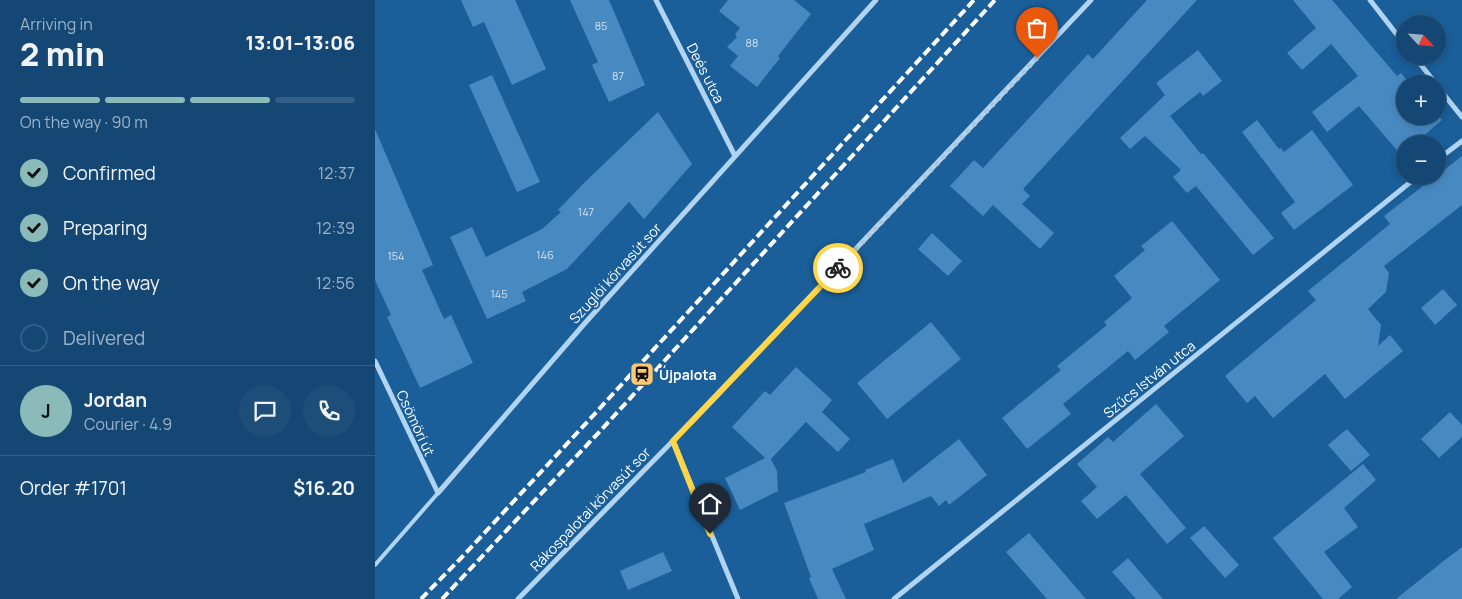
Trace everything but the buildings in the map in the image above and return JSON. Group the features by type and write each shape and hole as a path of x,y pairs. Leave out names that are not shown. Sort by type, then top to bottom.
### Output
{"street":[{"name":"Deés utca","path":"656,0 735,156"},
{"name":"Szuglói körvasút sor","path":"438,493 585,322 876,0"},
{"name":"Rákospalotai körvasút sor","path":"518,599 673,441 1091,0"},
{"path":"1370,0 1396,33"},
{"path":"1421,65 1429,75"},
{"path":"1446,97 1462,117"},
{"path":"1446,153 1462,141"},
{"name":"Szűcs István utca","path":"894,599 1407,185"},
{"name":"Csömöri út","path":"375,361 438,493"},
{"path":"673,441 738,599"}],"lane":[{"name":"Szuglói körvasút sor","path":"375,565 438,493"}],"railway":[{"path":"421,599 590,419 974,0"},
{"path":"442,599 602,429 995,0"}],"way so far":[{"path":"838,268 1037,58"}],"place":[{"name":"Újpalota","path":"642,374"}],"route":[{"path":"710,534 673,441 838,268"}]}
